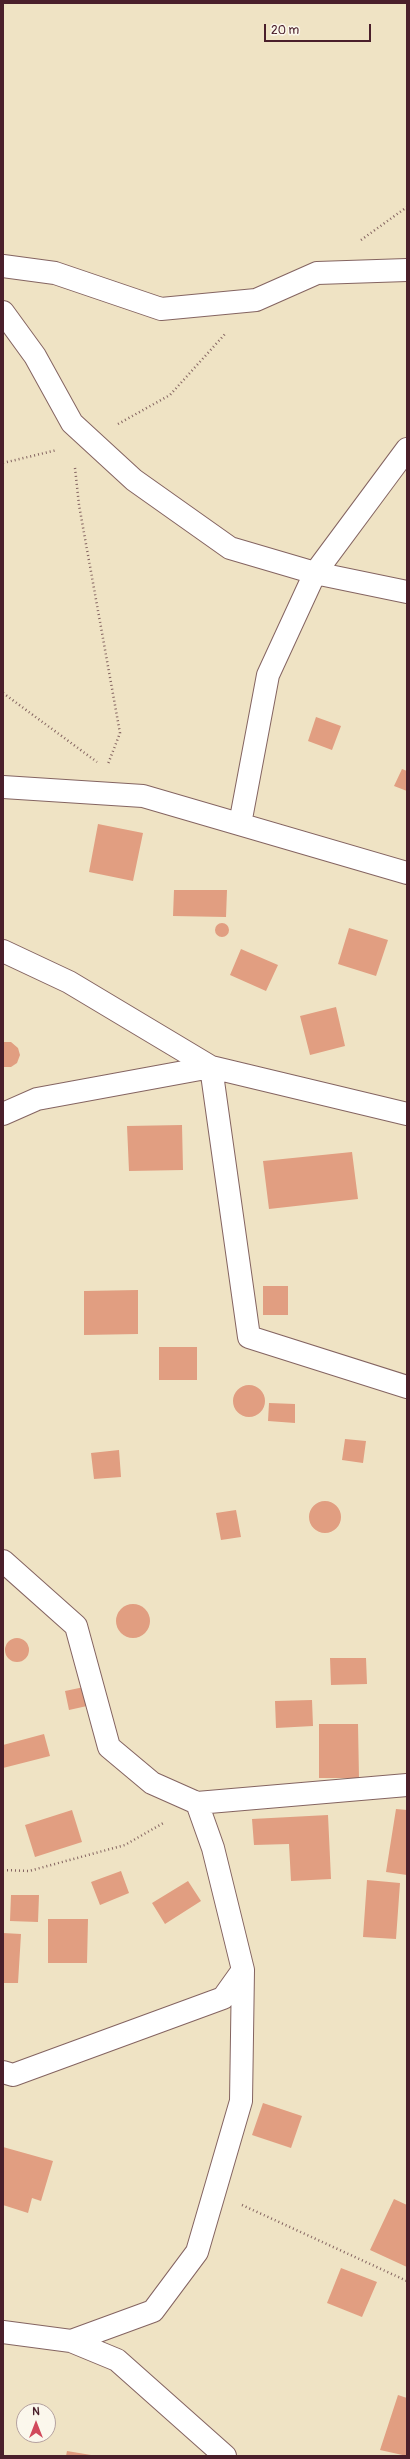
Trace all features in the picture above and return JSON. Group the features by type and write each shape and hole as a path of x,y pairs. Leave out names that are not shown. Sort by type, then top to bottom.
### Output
{"street":[{"path":"3,266 55,273 161,309 256,300 318,273 407,270"},
{"path":"3,312 34,356 82,443 230,548 315,573 407,592"},
{"path":"240,824 268,675 315,573 407,448"},
{"path":"3,787 143,796 407,873"},
{"path":"3,951 69,982 211,1067 407,1114"},
{"path":"3,1114 37,1099 211,1067"},
{"path":"211,1067 249,1337 407,1387"},
{"path":"3,1561 76,1626 110,1746 152,1783 197,1803 407,1785"},
{"path":"70,2341 153,2311 197,2252 213,2191 241,2101 243,1970 214,1848 197,1803"},
{"path":"3,2072 13,2075 223,1998 243,1970"},
{"path":"3,2332 70,2341 117,2360 224,2456"}],"path":[{"path":"3,463 82,443 170,395 226,333"},
{"path":"82,443 79,504 120,733 106,769"},
{"path":"3,693 100,764"},
{"path":"3,1870 29,1872 125,1845 197,1803"},
{"path":"213,2191 407,2281"}],"building":[{"path":"316,717 341,726 332,750 308,741"},
{"path":"402,769 407,771 407,791 394,786"},
{"path":"98,824 143,833 133,881 89,872"},
{"path":"174,890 227,890 226,917 173,916"},
{"path":"219,923 225,923 229,927 229,933 225,937 219,937 215,933 215,927"},
{"path":"349,928 388,940 376,976 338,964"},
{"path":"241,949 278,965 266,991 230,975"},
{"path":"336,1007 345,1046 310,1055 300,1016"},
{"path":"3,1042 11,1042 18,1048 20,1055 17,1063 11,1067 3,1067"},
{"path":"182,1125 183,1170 129,1171 127,1126"},
{"path":"352,1152 358,1199 269,1209 263,1161"},
{"path":"263,1286 288,1286 288,1315 263,1315"},
{"path":"138,1290 138,1334 84,1335 84,1291"},
{"path":"159,1347 197,1347 197,1380 159,1380"},
{"path":"246,1385 252,1385 262,1392 265,1401 264,1407 258,1414 252,1417 246,1417 236,1410 233,1404 233,1398 240,1388"},
{"path":"269,1403 295,1404 295,1423 268,1421"},
{"path":"345,1439 366,1441 363,1463 342,1460"},
{"path":"119,1450 121,1477 94,1479 91,1453"},
{"path":"325,1501 331,1502 338,1508 341,1517 340,1523 334,1530 325,1533 319,1532 312,1526 309,1517 310,1511 316,1504"},
{"path":"236,1510 241,1537 221,1540 216,1513"},
{"path":"133,1604 139,1605 145,1609 149,1615 149,1627 145,1633 139,1637 133,1638 127,1637 121,1633 117,1627 116,1621 117,1615 121,1609 127,1605"},
{"path":"17,1638 26,1641 29,1650 26,1659 17,1662 8,1659 5,1650 8,1641"},
{"path":"330,1658 366,1658 367,1684 331,1685"},
{"path":"84,1687 87,1706 69,1710 65,1691"},
{"path":"312,1700 313,1726 276,1728 275,1701"},
{"path":"319,1724 358,1724 359,1778 319,1778"},
{"path":"44,1734 50,1756 3,1768 3,1745"},
{"path":"396,1809 407,1810 407,1875 386,1872"},
{"path":"72,1810 82,1842 35,1857 25,1825"},
{"path":"328,1815 331,1879 291,1881 289,1844 254,1845 252,1819"},
{"path":"121,1871 129,1893 100,1905 91,1882"},
{"path":"367,1880 400,1883 396,1939 363,1937"},
{"path":"188,1881 201,1901 165,1924 152,1903"},
{"path":"11,1895 39,1895 38,1922 10,1921"},
{"path":"48,1919 88,1919 87,1963 48,1963"},
{"path":"3,1933 21,1934 18,1983 3,1983"},
{"path":"263,2103 302,2116 291,2148 252,2135"},
{"path":"3,2147 53,2161 41,2201 32,2198 28,2213 3,2205"},
{"path":"394,2199 407,2205 407,2267 370,2250"},
{"path":"341,2268 377,2282 362,2317 327,2303"},
{"path":"398,2395 407,2398 407,2456 380,2450"},
{"path":"67,2451 91,2455 91,2456 66,2456"}]}
